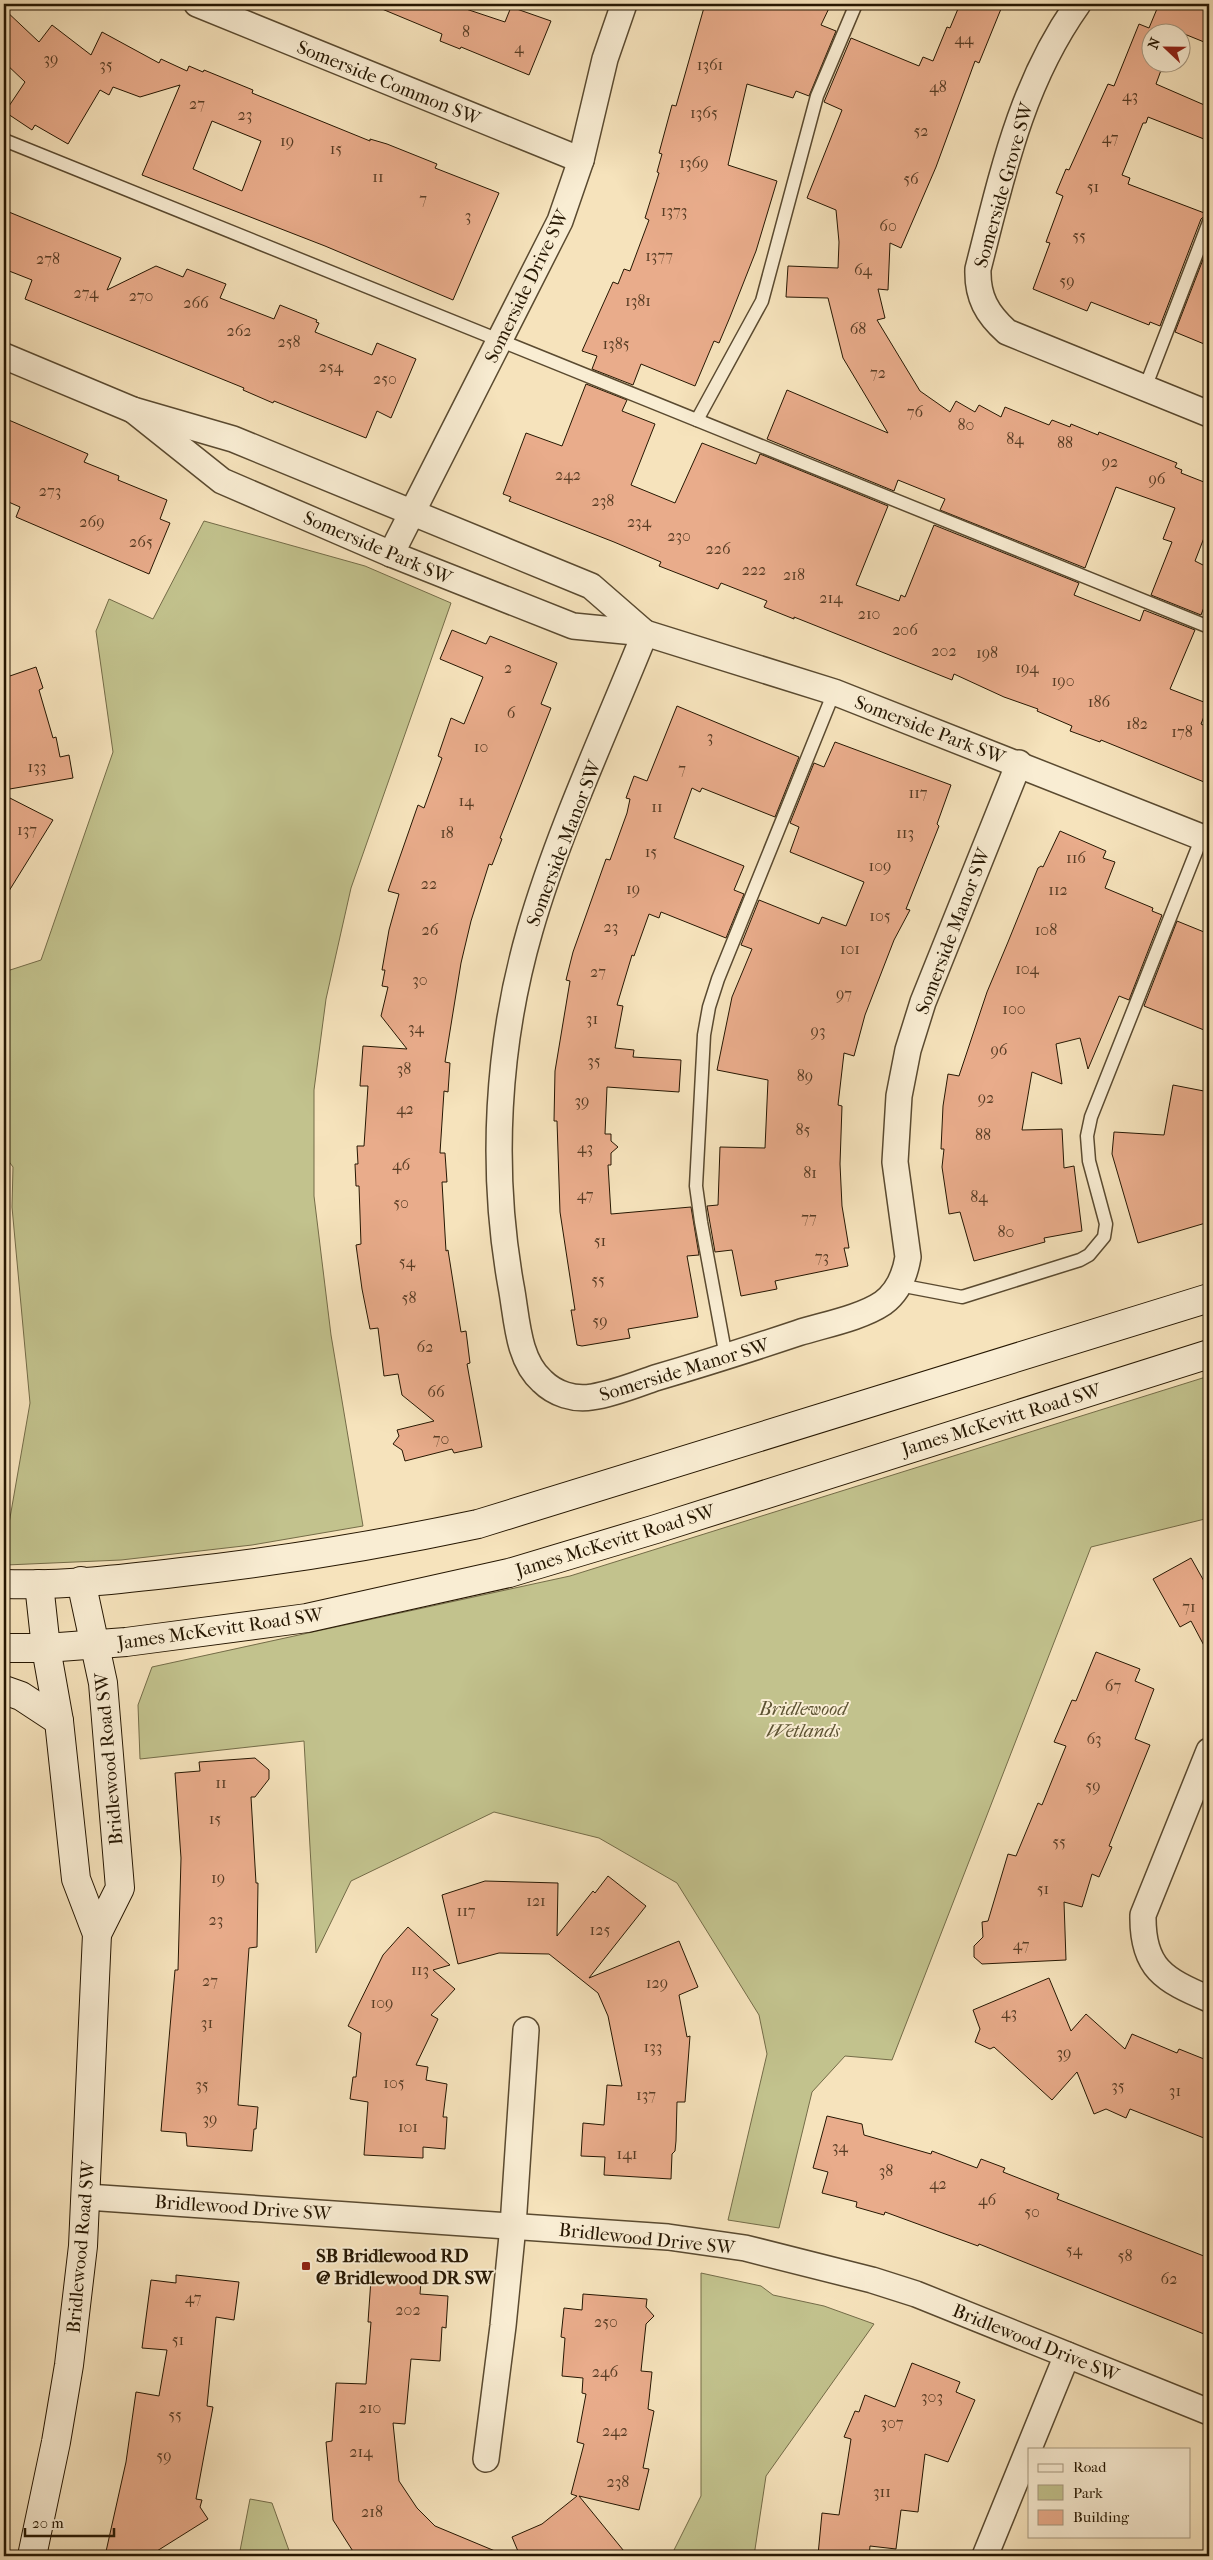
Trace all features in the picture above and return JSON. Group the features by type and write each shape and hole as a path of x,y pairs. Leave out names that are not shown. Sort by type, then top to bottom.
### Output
{"main road":[{"path":"4,1584 114,1580 276,1561 390,1542 478,1524 1209,1298"},
{"name":"James McKevitt Road SW","path":"4,1648 95,1645 307,1618 509,1573 656,1529 1209,1354"},
{"name":"Bridlewood Road SW","path":"81,1581 103,1683 120,1888 97,1934"},
{"name":"Bridlewood Road SW","path":"32,2556 56,2442 69,2365 83,2246 87,2197 97,1934 76,1879 59,1721 46,1648 39,1584"},
{"path":"4,1690 29,1701 59,1721"}],"street":[{"name":"Somerside Common SW","path":"197,4 581,160"},
{"name":"Somerside Drive SW","path":"391,554 560,221 581,160 605,59 624,4"},
{"name":"Somerside Grove SW","path":"1078,4 1045,59 1023,106 994,204 978,269 977,284 981,301 991,317 1007,332 1209,414"},
{"name":"Somerside Park SW","path":"4,356 133,410 233,439 591,586 645,633"},
{"name":"Somerside Park SW","path":"133,410 222,481 391,554 573,626 645,633 834,692 1206,838"},
{"name":"Somerside Manor SW","path":"645,633 548,874 530,931 512,1002 499,1123 503,1240 522,1347 529,1366 540,1380 551,1389 567,1396 593,1397 726,1357 870,1310 888,1298 899,1285 905,1272 908,1257 895,1162 899,1096 908,1050 923,1002 1019,763"},
{"path":"1209,1751 1143,1915 1142,1935 1147,1952 1156,1970 1177,1986 1209,1999"},
{"path":"486,2459 503,2326 513,2226 526,2030"},
{"name":"Bridlewood Drive SW","path":"87,2197 668,2237 745,2248 822,2266 916,2294 1209,2412"},
{"path":"1029,2448 1067,2355"},
{"path":"985,2556 1028,2451"}],"lane":[{"path":"697,420 762,302 818,96 856,4"},
{"path":"4,140 1209,627"},
{"path":"1145,388 1209,222"},
{"path":"726,1357 696,1186 704,1035 709,1007 718,979 834,692"},
{"path":"899,1285 962,1297 1080,1260 1098,1247 1104,1237 1106,1224 1089,1161 1087,1136 1091,1117 1206,838"}],"green space":[{"path":"204,521 365,566 451,603 351,888 326,999 314,1090 314,1196 331,1335 363,1526 252,1545 121,1560 6,1565 7,1535 30,1403 12,1207 13,1167 4,1155 4,972 41,960 113,752 96,631 109,599 153,619"},
{"name":"Bridlewood Wetlands","path":"1209,1376 1209,1518 1091,1547 892,2060 845,2056 812,2092 779,2228 728,2220 767,2054 759,2015 677,1883 599,1838 494,1812 351,1881 316,1953 304,1741 140,1759 138,1705 152,1667 570,1576"},
{"path":"701,2273 761,2286 773,2295 824,2306 874,2324 766,2476 754,2556 671,2556 701,2496"},
{"path":"250,2499 272,2503 291,2556 239,2556"}],"building":[{"path":"370,4 451,4 505,22 511,7 551,21 529,75 461,47 460,49 440,41 442,34"},
{"path":"705,4 831,4 821,25 836,31 809,96 796,91 793,98 747,84 728,165 777,181 756,251 730,317 719,343 714,341 695,386 641,364 633,385 592,369 597,356 582,351 613,282 618,284 624,269 630,271 649,220 645,218 659,173 657,172 662,154 659,153 672,105 676,106"},
{"path":"960,4 1003,4 979,63 975,61 936,167 901,248 890,243 888,290 878,289 885,318 877,320 920,391 950,412 956,401 975,412 979,405 1001,417 1005,407 1049,425 1052,420 1070,427 1071,424 1098,435 1099,432 1177,463 1175,467 1182,470 1181,473 1209,484 1209,525 1195,561 1209,568 1209,594 1201,615 1151,595 1172,542 1163,539 1175,508 1116,487 1085,568 940,510 945,499 898,480 894,491 767,439 787,390 888,433 843,358 828,298 786,297 788,266 838,268 839,242 836,210 807,198 842,110 824,102 851,38 919,66 923,57 933,61 947,27 950,28"},
{"path":"1159,4 1209,4 1209,44 1190,36 1190,22 1152,22"},
{"path":"4,9 39,42 52,25 91,55 102,32 159,63 161,59 187,71 189,66 203,72 204,70 253,90 252,93 370,141 370,139 387,144 437,164 435,168 499,193 453,300 325,246 142,175 180,85 140,97 113,87 109,95 100,90 68,144 35,125 32,130 5,112 25,82 4,62","holes":["212,121 261,141 242,191 193,169"]},
{"path":"1139,24 1140,72 1160,72 1156,84 1209,107 1209,141 1148,117 1146,123 1143,123 1122,175 1130,178 1128,184 1207,214 1201,219 1160,326 1150,322 1149,325 1091,302 1087,311 1033,289 1050,243 1046,242 1063,196 1056,193 1066,169 1069,170 1108,84 1114,86"},
{"path":"4,210 121,258 107,290 156,266 183,277 187,269 226,284 220,298 274,319 280,305 317,320 316,322 319,323 315,332 372,355 377,343 416,359 391,418 377,411 366,438 274,401 273,403 243,390 244,388 25,299 32,280 4,269"},
{"path":"1209,244 1209,346 1175,332"},
{"path":"586,384 627,400 622,411 655,424 631,485 675,503 702,443 756,464 760,454 888,506 856,585 899,601 901,595 905,597 934,525 1079,583 1074,595 1140,621 1144,610 1195,630 1170,689 1209,704 1201,724 1209,728 1209,784 1101,740 1100,742 1070,731 1072,726 1037,711 1038,709 1004,697 954,674 952,680 794,617 794,619 764,607 767,601 721,583 718,589 659,566 661,562 614,542 509,501 511,497 503,494 526,433 562,446"},
{"path":"4,418 88,454 84,462 119,476 118,480 167,500 160,519 170,523 149,574 16,517 20,507 4,500"},
{"path":"452,630 486,644 490,636 557,663 541,704 551,708 500,838 502,839 492,865 489,864 471,921 461,963 445,1062 450,1063 448,1092 444,1091 440,1153 445,1153 447,1182 442,1182 446,1251 448,1250 461,1332 466,1331 470,1363 467,1364 482,1447 454,1453 452,1449 405,1461 402,1450 393,1444 399,1436 397,1430 434,1421 402,1395 398,1374 384,1376 378,1328 370,1329 362,1289 356,1245 361,1244 359,1186 356,1186 355,1164 358,1164 357,1146 364,1146 368,1086 360,1086 363,1046 407,1049 381,1016 388,987 382,986 385,970 382,970 389,930 399,894 388,891 418,805 424,808 442,758 438,756 451,718 464,724 483,677 440,659"},
{"path":"36,667 43,688 39,690 53,738 56,737 60,757 69,755 73,778 4,790 4,678"},
{"path":"677,706 799,757 775,817 702,788 700,792 692,788 674,838 744,866 734,890 744,894 726,938 661,912 659,918 649,914 634,956 632,955 617,1005 623,1006 615,1048 634,1050 633,1057 681,1060 679,1092 607,1087 605,1134 611,1134 611,1141 618,1147 611,1153 611,1165 608,1165 611,1214 691,1207 699,1255 687,1256 698,1317 628,1329 630,1338 582,1346 577,1345 571,1310 575,1310 560,1212 557,1121 554,1121 555,1071 570,981 566,980 573,952 606,859 610,860 627,813 630,799 626,798 634,776 647,781"},
{"path":"835,742 951,785 937,824 939,826 906,909 910,910 894,940 865,1015 854,1056 844,1053 838,1105 842,1106 840,1164 842,1206 849,1248 844,1248 848,1266 775,1281 777,1289 741,1296 732,1250 715,1252 707,1206 718,1205 720,1147 765,1148 768,1080 717,1070 732,997 752,949 741,945 759,900 819,924 822,917 846,926 864,882 790,852 799,827 790,823 814,763 824,767"},
{"path":"4,795 53,820 4,899"},
{"path":"1060,831 1106,851 1103,858 1115,862 1105,888 1153,908 1152,911 1162,915 1129,1000 1119,996 1088,1069 1080,1038 1056,1044 1062,1084 1032,1072 1022,1130 1062,1129 1064,1168 1074,1166 1082,1231 1044,1238 1045,1242 974,1261 960,1212 949,1214 942,1167 944,1149 941,1149 943,1106 948,1074 959,1076 987,992 1038,868 1043,867"},
{"path":"1177,921 1209,934 1209,1032 1144,1006"},
{"path":"1173,1085 1209,1092 1209,1222 1138,1243 1112,1154 1114,1132 1164,1135"},
{"path":"1191,1558 1209,1590 1209,1655 1191,1621 1180,1627 1153,1579"},
{"path":"1096,1652 1140,1669 1135,1681 1154,1689 1135,1739 1150,1745 1109,1846 1112,1847 1099,1877 1092,1874 1082,1907 1064,1902 1066,1960 982,1964 974,1957 974,1946 983,1937 982,1922 988,1921 1008,1854 1016,1856 1038,1803 1042,1805 1066,1746 1054,1742 1072,1700 1076,1701"},
{"path":"255,1758 269,1770 269,1779 255,1797 251,1797 256,1883 258,1883 257,1947 249,1948 238,2105 258,2107 256,2129 254,2129 252,2151 187,2146 186,2133 161,2131 175,1970 178,1970 181,1858 175,1773 200,1771 199,1762"},
{"path":"608,1876 646,1906 589,1978 679,1941 698,1987 679,1995 687,2037 690,2036 685,2102 677,2102 676,2141 675,2151 672,2154 671,2179 604,2175 605,2157 581,2156 583,2123 604,2125 607,2085 622,2086 608,2016 598,1993 549,1954 499,1953 458,1964 442,1895 485,1881 558,1883 557,1936 593,1891 595,1893"},
{"path":"408,1927 450,1965 433,1970 455,1989 431,2015 438,2019 416,2065 428,2067 426,2080 447,2084 443,2117 447,2117 445,2149 423,2147 423,2158 364,2155 368,2102 350,2099 353,2077 356,2077 361,2033 348,2026 383,1955"},
{"path":"1049,1978 1071,2031 1086,2014 1125,2049 1132,2034 1177,2053 1179,2049 1209,2061 1209,2140 1130,2109 1126,2118 1106,2109 1094,2114 1077,2072 1052,2100 994,2047 990,2049 975,2042 980,2029 973,2010"},
{"path":"827,2116 862,2124 864,2135 931,2154 932,2151 977,2168 981,2159 1005,2168 1003,2172 1059,2194 1057,2199 1209,2258 1209,2336 979,2244 978,2246 885,2212 884,2215 856,2207 857,2202 822,2193 828,2172 813,2168"},
{"path":"176,2275 239,2282 234,2320 216,2317 207,2406 213,2407 196,2499 202,2500 200,2507 208,2519 149,2556 105,2556 126,2462 136,2392 159,2396 167,2350 142,2348 151,2280 176,2283"},
{"path":"371,2279 421,2282 420,2294 448,2296 446,2328 442,2327 440,2361 411,2359 405,2424 393,2423 399,2481 417,2508 435,2526 507,2556 356,2556 333,2520 326,2442 332,2441 336,2383 366,2384 371,2322 368,2322"},
{"path":"583,2294 647,2299 646,2307 654,2316 646,2324 641,2371 652,2372 648,2409 654,2411 643,2468 649,2469 639,2510 579,2496 628,2556 520,2556 512,2537 542,2524 577,2496 571,2494 584,2444 577,2442 586,2394 582,2393 583,2378 562,2376 565,2338 561,2337 564,2308 582,2310"},
{"path":"912,2363 960,2382 956,2392 975,2400 948,2462 925,2454 918,2512 901,2510 896,2549 870,2546 869,2556 818,2555 822,2513 839,2515 851,2439 844,2437 855,2411 859,2412 865,2395 895,2407"}],"place":[{"name":"SB Bridlewood RD @ Bridlewood DR SW","path":"306,2266"}]}
